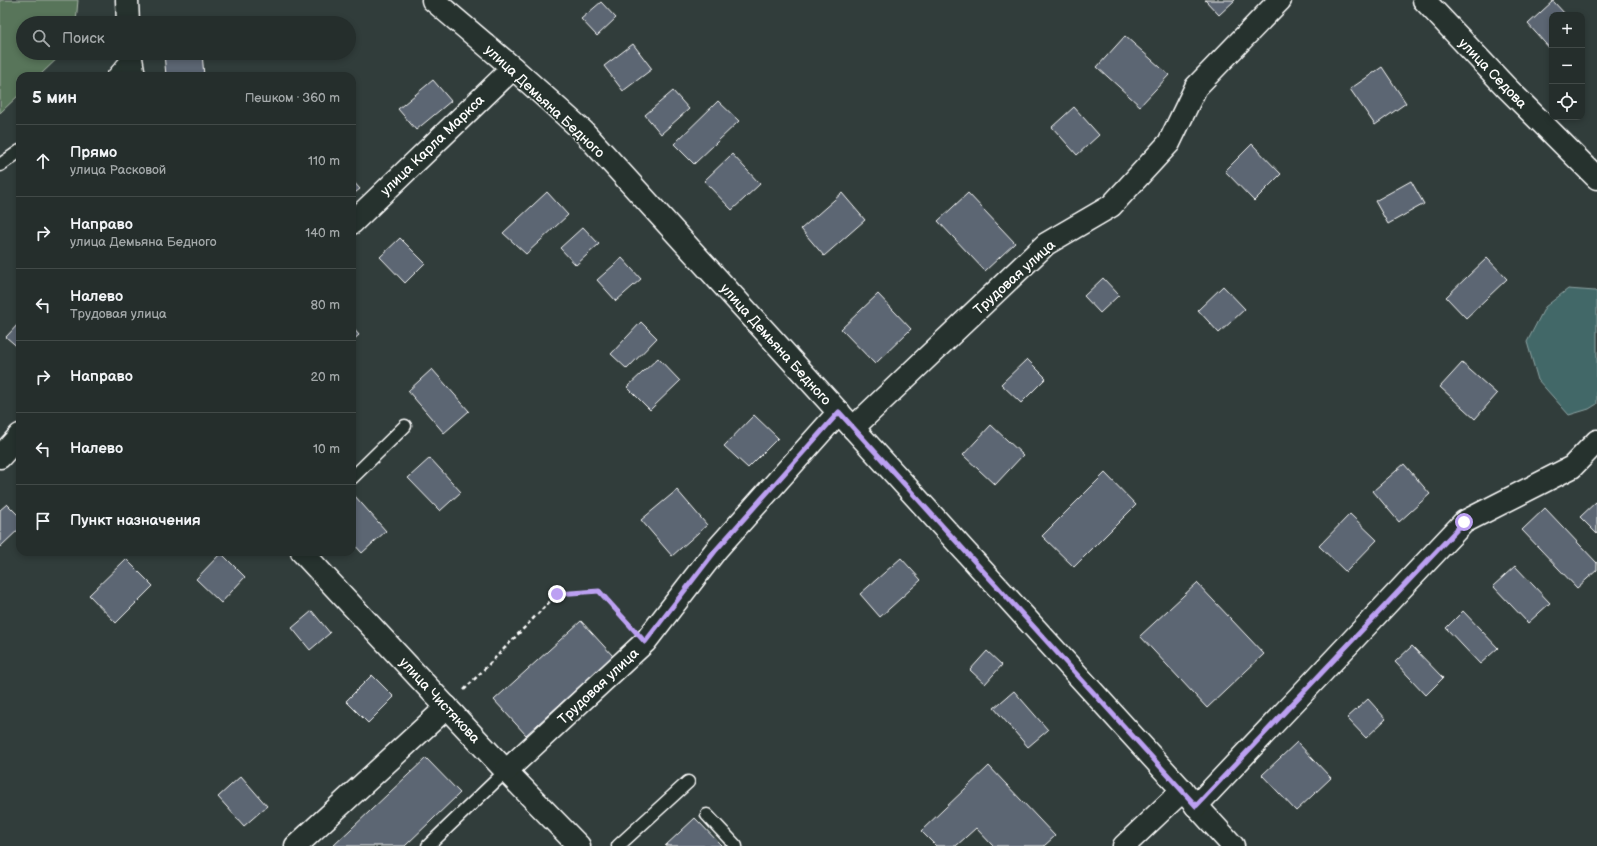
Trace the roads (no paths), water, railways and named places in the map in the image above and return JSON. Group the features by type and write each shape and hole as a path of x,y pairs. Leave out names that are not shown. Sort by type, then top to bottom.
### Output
{"street":[{"path":"127,0 128,16"},
{"name":"улица Демьяна Бедного","path":"433,0 513,68 582,131 1233,846"},
{"name":"Трудовая улица","path":"506,771 645,642 716,550 846,420 1046,244 1111,206 1169,143 1196,87 1280,0"},
{"name":"улица Седова","path":"1424,0 1506,87 1597,178"},
{"name":"улица Карла Маркса","path":"356,219 513,68"},
{"path":"0,456 16,439"},
{"path":"1124,846 1189,798 1464,522 1572,467 1597,441"},
{"name":"улица Чистякова","path":"306,556 506,771 579,846"},
{"path":"296,846 447,708"}],"lane":[{"path":"118,72 132,62"},
{"path":"0,165 16,154"},
{"path":"356,474 405,426"},
{"path":"428,846 506,771"},
{"path":"618,846 688,782"},
{"path":"707,815 736,846"}],"water":[{"path":"1568,289 1595,291 1597,293 1597,404 1589,409 1569,415 1538,380 1527,342 1545,307"}]}
